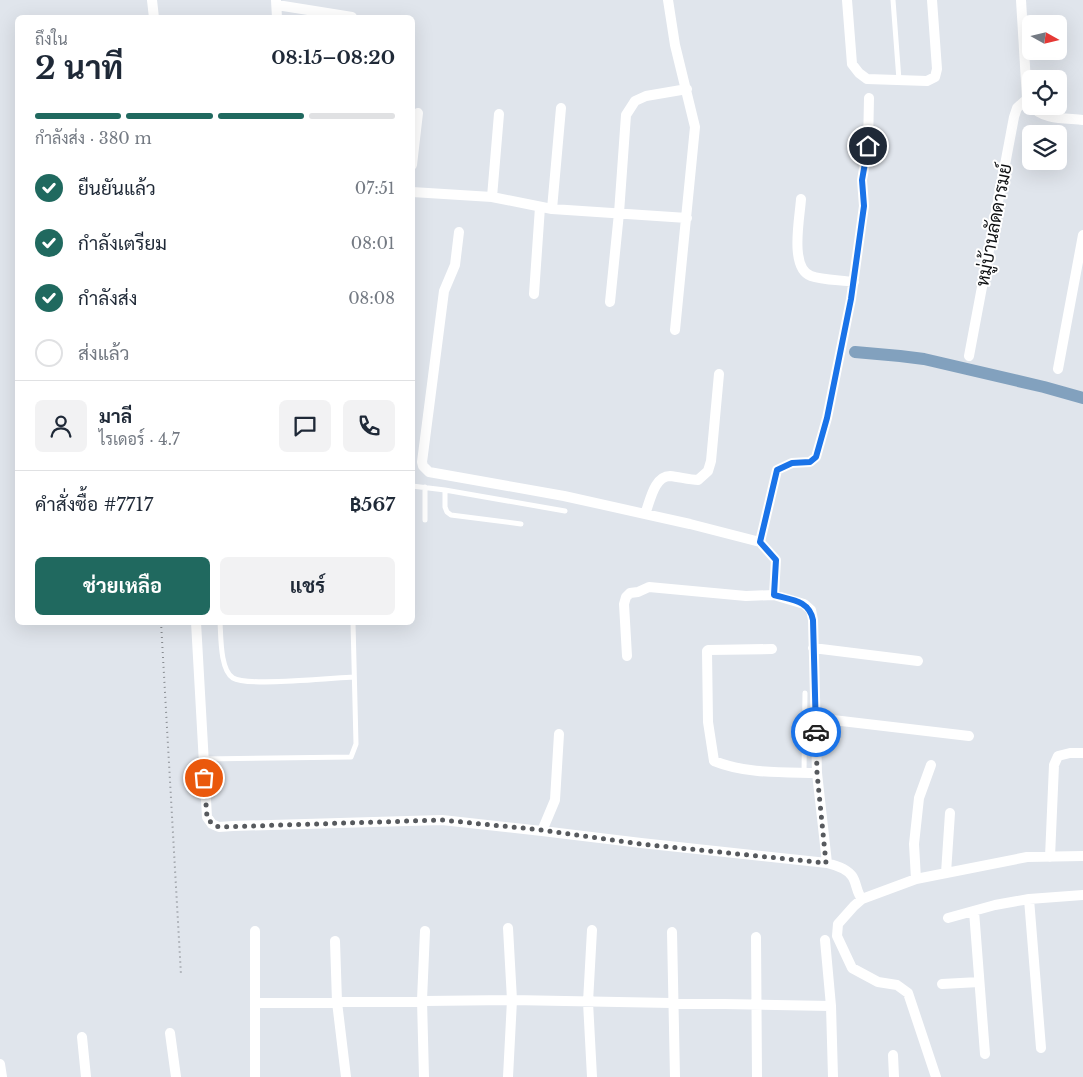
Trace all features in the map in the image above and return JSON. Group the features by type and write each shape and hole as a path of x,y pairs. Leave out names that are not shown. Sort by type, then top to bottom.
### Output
{"street":[{"path":"152,0 154,15"},
{"path":"668,0 675,45 695,127 675,330"},
{"path":"848,0 852,64 867,79 899,80 927,80 935,77 937,69 932,0"},
{"path":"1021,0 1027,70"},
{"path":"276,15 276,2 342,15"},
{"path":"610,302 626,115 635,101 646,96 687,89"},
{"path":"760,542 777,470 792,463 810,462 816,457 827,418 854,282 864,206 862,180 868,146 869,98"},
{"name":"หมู่บ้านลัดดารมย์","path":"969,356 1014,116 1017,108 1022,106"},
{"path":"552,209 561,108"},
{"path":"415,139 418,113"},
{"path":"492,197 499,114"},
{"path":"1047,115 1083,120"},
{"path":"415,192 492,197 552,209 687,218"},
{"path":"801,199 797,248 804,271 810,276 854,282"},
{"path":"534,294 540,207"},
{"path":"459,232 455,266 444,291 423,466 429,472 564,496 760,542 776,560 774,595"},
{"path":"1058,369 1083,235"},
{"path":"645,514 656,486 661,479 669,476 698,480 708,471 711,461 719,374"},
{"path":"627,656 624,604 630,592 638,592 649,587 746,596 774,595 804,604 811,610 813,620 817,773 826,863"},
{"path":"196,625 207,817 212,824 219,827 442,820 542,830 641,844 826,863 839,866 852,876 857,894 862,899"},
{"path":"813,648 918,661"},
{"path":"772,649 707,651 708,722 714,761 730,768 817,773"},
{"path":"816,718 969,736"},
{"path":"542,830 555,800 559,734"},
{"path":"1050,857 1054,765 1058,756 1070,753 1083,753"},
{"path":"916,879 914,844 919,798 931,764"},
{"path":"946,873 950,813"},
{"path":"936,1077 908,993 897,985 878,982 852,968 837,936 838,924 862,899 916,879 1027,857 1083,856"},
{"path":"948,918 995,905 1029,899 1083,895"},
{"path":"1029,899 1041,1048"},
{"path":"974,911 985,1054"},
{"path":"508,928 512,1000 508,1077"},
{"path":"592,930 588,1002 592,1077"},
{"path":"255,931 255,1077"},
{"path":"424,1077 422,1000 425,931"},
{"path":"672,932 675,1077"},
{"path":"756,937 758,1003 757,1077"},
{"path":"825,940 831,1006 833,1077"},
{"path":"335,941 337,1002 346,1077"},
{"path":"942,984 979,982"},
{"path":"255,1003 512,1000 758,1003 831,1006"},
{"path":"170,1033 176,1077"},
{"path":"82,1037 86,1077"},
{"path":"892,1055 894,1077"},
{"path":"0,1064 2,1077"}],"lane":[{"path":"892,0 899,80"},
{"path":"415,486 425,486 564,511"},
{"path":"425,486 425,520"},
{"path":"445,490 445,507 451,515 521,524"},
{"path":"220,625 223,658 228,673 233,678 254,682 353,677"},
{"path":"203,758 351,757 356,744 352,625"},
{"path":"804,772 805,693"}],"path":[{"path":"161,625 181,975"}],"waterway":[{"path":"855,352 924,359 1083,398"}],"way so far":[{"path":"204,778 207,817 212,824 219,827 442,820 542,830 641,844 826,863 817,773 816,732"}],"route":[{"path":"816,732 813,620 811,610 804,604 774,595 776,560 760,542 777,470 792,463 810,462 816,457 827,418 851,299 864,206 862,180 868,146"}]}
